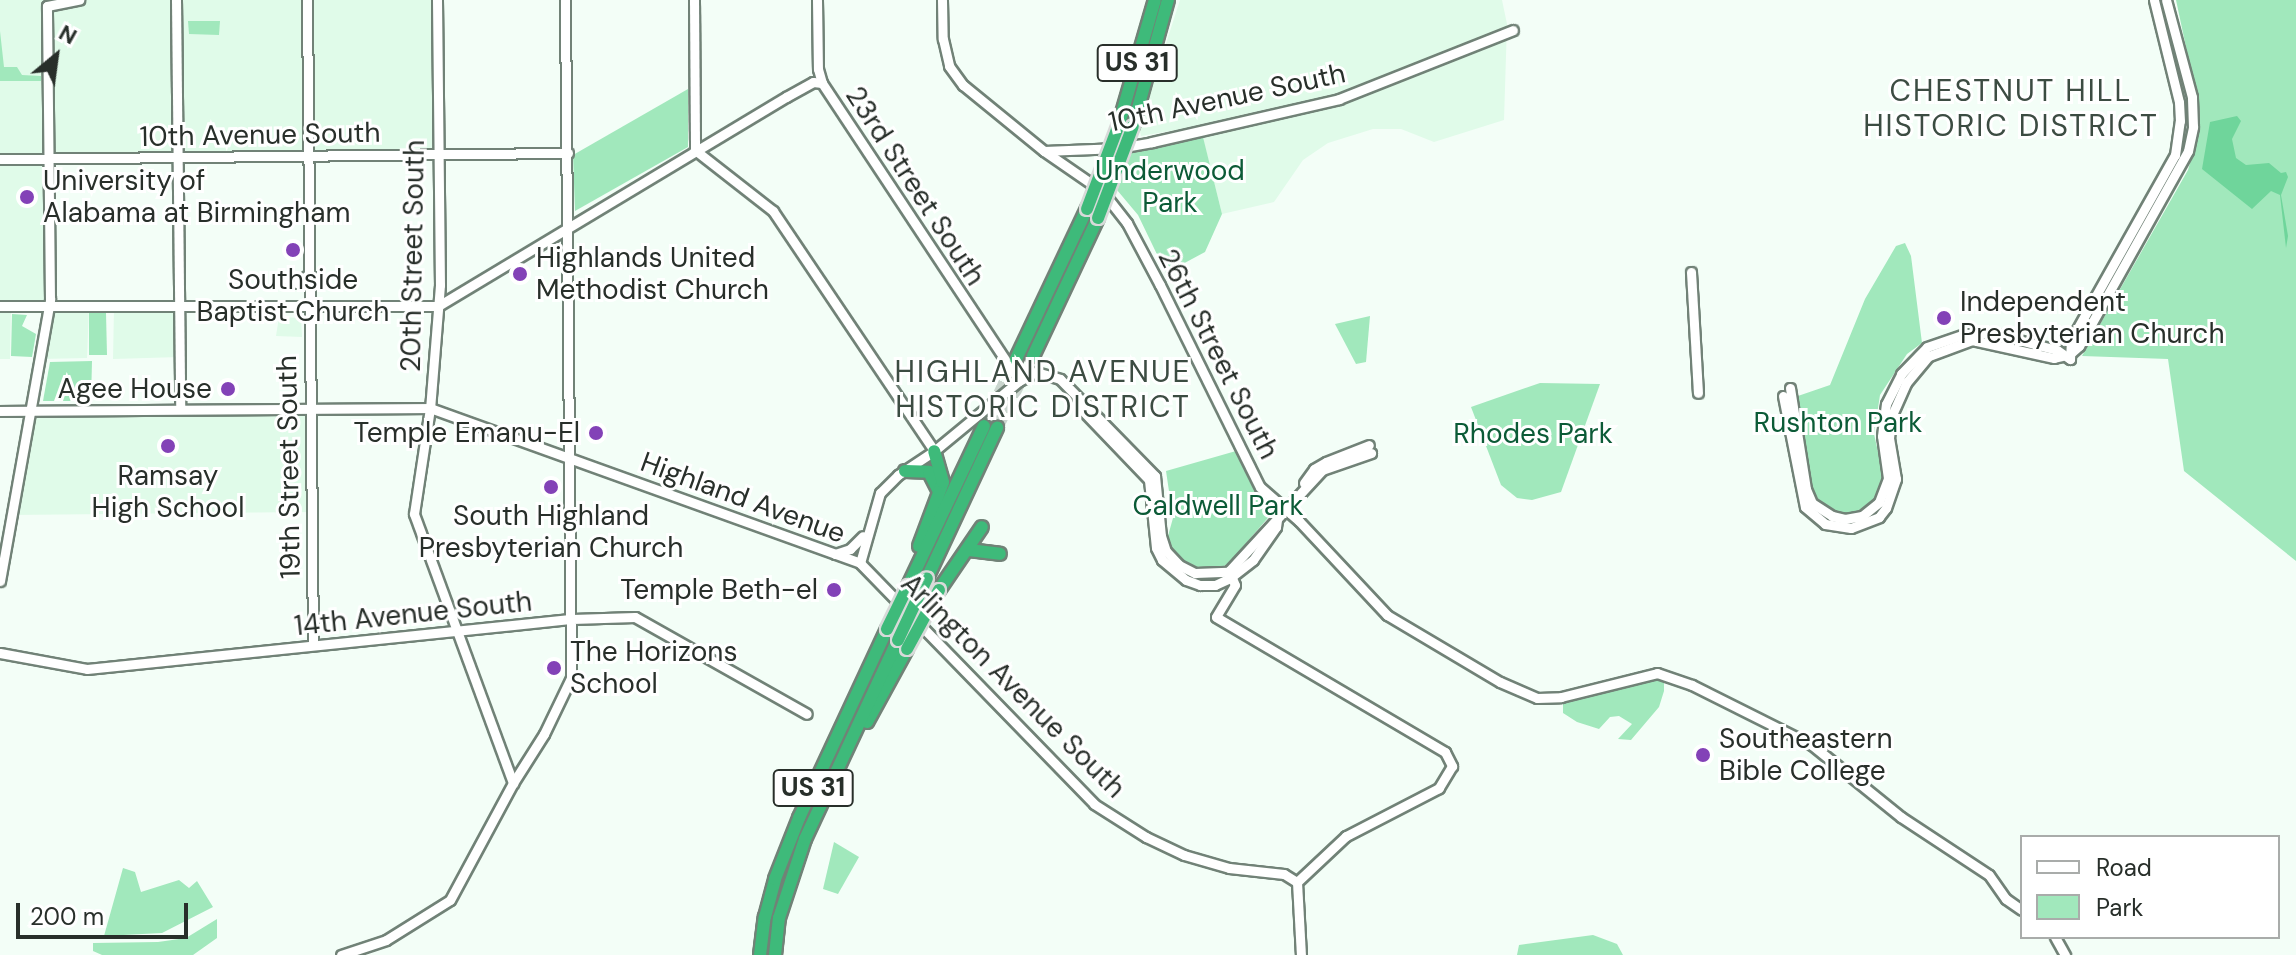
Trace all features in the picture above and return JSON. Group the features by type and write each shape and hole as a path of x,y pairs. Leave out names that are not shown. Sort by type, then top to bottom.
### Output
{"highway":[{"name":"US 31","path":"1016,359 1087,209 1118,127 1155,0"},
{"name":"US 31","path":"1033,356 1098,218 1133,126 1168,0"},
{"name":"US 31","path":"760,955 775,879 794,830 908,586 914,566 991,427 927,578 903,644 833,776 789,879 779,918 775,955"},
{"path":"914,566 943,482 934,451"},
{"path":"905,471 929,472 935,479 939,493"},
{"path":"903,644 954,564 969,550 982,527"},
{"path":"969,550 1000,554"}],"street":[{"path":"0,581 49,306 47,6 79,0"},
{"path":"176,0 180,409"},
{"name":"19th Street South","path":"307,0 313,645"},
{"name":"20th Street South","path":"437,0 438,306 430,408 414,514 456,631 485,699 513,783"},
{"path":"341,955 386,940 450,900 513,783 544,734 571,678 565,0"},
{"path":"694,0 695,150"},
{"name":"23rd Street South","path":"817,0 818,69 822,83 1019,381"},
{"path":"942,0 944,48 949,66 963,85 1044,151"},
{"path":"2067,354 2071,340 2175,155 2179,102 2154,0"},
{"path":"1786,392 1805,507 1825,524 1851,528 1879,517 1886,508 1896,479 1889,438 1892,415 1906,383 1929,356 1972,340 2054,358 2067,354 2102,306 2188,151 2193,127 2192,97 2166,0"},
{"name":"10th Avenue South","path":"1044,151 1138,145 1339,99 1513,30"},
{"path":"0,306 438,306 568,225 799,89 813,82 822,83"},
{"path":"695,150 773,211 934,451"},
{"name":"26th Street South","path":"1044,151 1102,191 1127,223 1260,487 1387,615 1516,691 1537,698 1561,697 1657,673 1692,685 1812,745 1901,817 1989,875 2006,899 2020,909"},
{"name":"10th Avenue South","path":"0,159 568,153"},
{"path":"1691,272 1698,393"},
{"path":"286,279 297,283 309,274"},
{"path":"1019,381 1036,372 1052,377 1149,480 1156,548 1162,560 1186,580 1200,585 1215,585 1253,560 1276,527 1277,520 1322,470 1370,449"},
{"name":"Highland Avenue","path":"0,411 430,408 860,563 880,493 1019,381"},
{"path":"835,554 857,544 868,530"},
{"name":"Arlington Avenue South","path":"860,563 1094,804 1146,837 1184,855 1229,868 1284,874 1297,882"},
{"path":"1230,574 1235,585 1216,617 1445,752 1452,766 1446,782 1346,836 1297,882 1301,955"},
{"name":"14th Avenue South","path":"0,653 87,669 572,619 641,618 807,714"}],"shaded area":[{"name":"University of Alabama at Birmingham","path":"0,0 434,0 435,157 54,163 49,306 179,307 180,357 113,359 114,308 89,308 87,358 41,359 48,309 11,308 10,359 0,359"},
{"path":"1180,0 1502,0 1507,24 1504,120 1434,142 1401,129 1373,129 1328,143 1303,160 1274,202 1222,214 1200,126 1141,136 1139,127"},
{"path":"2237,116 2241,121 2232,139 2236,158 2246,165 2269,163 2281,173 2286,172 2288,177 2281,195 2288,236 2286,248 2280,195 2271,191 2252,209 2202,169 2210,122"},
{"path":"279,317 301,318 302,337 276,336"},
{"name":"Ramsay High School","path":"311,408 312,512 12,515 32,410"}],"green space":[{"path":"2176,0 2296,0 2296,561 2184,471 2168,359 2082,356 2188,170 2198,134 2200,113"},
{"path":"188,21 220,21 219,35 189,34"},
{"path":"0,31 4,67 17,67 22,75 41,76 41,81 0,81"},
{"path":"688,89 688,147 575,211 573,155"},
{"name":"Underwood Park","path":"1203,137 1222,214 1205,252 1166,273 1138,215 1117,190 1131,150"},
{"name":"Rushton Park","path":"1905,243 1911,256 1922,343 1907,354 1880,395 1874,434 1884,478 1877,499 1857,515 1843,516 1819,507 1813,496 1795,397 1830,385 1865,299 1896,246"},
{"path":"89,313 106,313 107,355 89,355"},
{"path":"12,314 27,315 22,326 36,334 32,357 11,356"},
{"path":"1370,316 1366,362 1356,364 1335,324"},
{"path":"92,361 91,401 43,401 50,362"},
{"name":"Rhodes Park","path":"1540,383 1600,384 1561,492 1532,500 1517,498 1501,485 1471,407"},
{"name":"Caldwell Park","path":"1236,451 1273,512 1228,564 1208,573 1184,565 1166,543 1173,518 1166,471"},
{"path":"1646,679 1664,680 1664,691 1659,707 1631,740 1618,739 1632,724 1619,716 1610,717 1599,729 1577,722 1563,713 1563,698"},
{"path":"834,842 859,857 838,894 823,889"},
{"path":"123,868 135,872 141,892 179,880 189,888 197,881 213,907 162,933 104,936"},
{"path":"217,919 217,938 193,955 102,955 93,951 93,943 158,942 186,938"},
{"path":"1593,935 1617,944 1623,955 1517,955 1519,945"}],"tunnel":[{"path":"997,428 1033,356"},
{"path":"984,426 1014,362"}],"place":[{"name":"University of Alabama at Birmingham","path":"27,197"},
{"name":"Southside Baptist Church","path":"293,250"},
{"name":"Highlands United Methodist Church","path":"520,274"},
{"name":"Independent Presbyterian Church","path":"1944,318"},
{"name":"Agee House","path":"228,389"},
{"name":"Temple Emanu-El","path":"596,433"},
{"name":"Ramsay High School","path":"168,446"},
{"name":"South Highland Presbyterian Church","path":"551,487"},
{"name":"Temple Beth-el","path":"834,590"},
{"name":"The Horizons School","path":"554,668"},
{"name":"Southeastern Bible College","path":"1703,755"}],"district":[{"name":"CHESTNUT HILL HISTORIC DISTRICT","path":"2011,108"},
{"name":"HIGHLAND AVENUE HISTORIC DISTRICT","path":"1043,389"}]}
